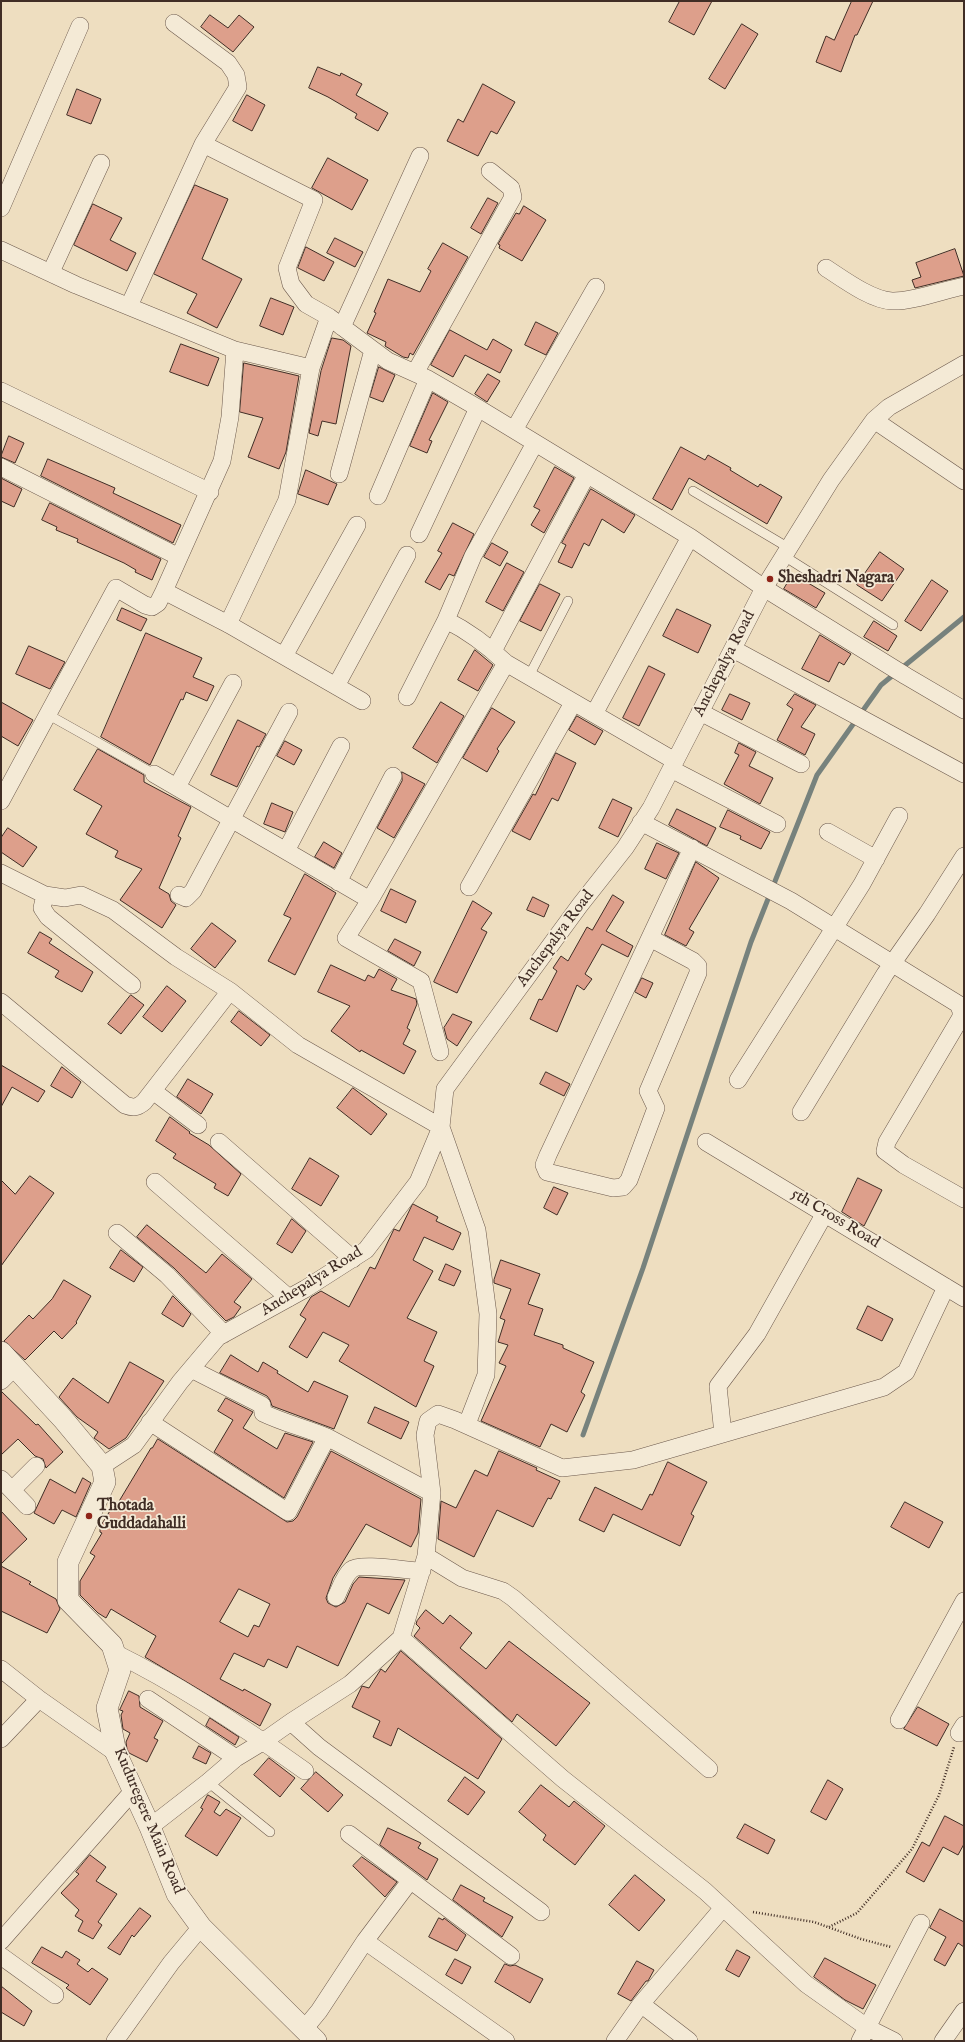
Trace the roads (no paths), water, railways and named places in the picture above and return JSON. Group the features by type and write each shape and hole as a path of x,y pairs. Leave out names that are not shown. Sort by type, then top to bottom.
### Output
{"street":[{"path":"128,306 203,144 238,87 236,75 228,63 174,24"},
{"path":"1,208 80,26"},
{"path":"203,144 314,200 287,268 291,284 306,304 335,322 388,361 421,376 478,408 586,476 690,537 764,588 964,710"},
{"path":"228,624 287,500 311,368 420,156"},
{"path":"51,272 101,163"},
{"path":"378,496 421,376 513,197 511,188 490,171"},
{"path":"1,250 51,272 76,285 235,350 311,368"},
{"path":"826,268 859,289 890,301 901,300 964,286"},
{"path":"514,430 596,287"},
{"path":"1,801 116,588 145,605 152,607 158,603 210,492 222,461 230,417 235,350"},
{"path":"339,474 373,350"},
{"name":"Anchepalya Road","path":"102,1466 134,1445 191,1369 218,1338 289,1298 366,1250 418,1182 441,1126 445,1089 575,911 625,848 673,765 764,588 831,480 874,420 889,407 961,370"},
{"path":"1,391 210,492"},
{"path":"419,534 478,408"},
{"path":"874,420 964,481"},
{"path":"407,697 446,620 473,556 535,443"},
{"path":"1,467 179,558"},
{"path":"493,651 586,476"},
{"path":"284,656 357,525"},
{"path":"594,714 690,537"},
{"path":"336,686 407,555"},
{"path":"164,591 228,624 362,701"},
{"path":"446,620 493,651 506,662 573,703 594,714 673,765 777,824"},
{"path":"733,648 964,774"},
{"path":"440,1052 421,980 346,938 370,900 506,662"},
{"path":"177,787 233,683"},
{"path":"469,887 573,703"},
{"path":"179,895 186,898 190,894 289,712"},
{"path":"700,712 801,764"},
{"path":"286,851 340,746"},
{"path":"154,774 232,818 370,900"},
{"path":"338,882 393,776"},
{"path":"738,1080 766,1038 876,859 899,816"},
{"path":"641,822 791,901 834,926 958,1004 961,1011 961,1017 887,1142 885,1151 904,1165 964,1199"},
{"path":"828,832 876,859"},
{"path":"650,938 693,961 698,966 698,973 648,1091 656,1108 629,1180 623,1187 613,1188 547,1172 544,1165 548,1155 692,848"},
{"path":"801,1112 886,974 964,856"},
{"path":"1,873 45,895 65,898 81,895 113,910 176,956 230,991 298,1045 441,1126 477,1230 488,1314 486,1375 467,1424"},
{"path":"45,895 42,908 48,917 132,985"},
{"path":"1,1002 125,1105 132,1107 139,1106 153,1091 230,991"},
{"path":"153,1091 198,1125"},
{"path":"219,1142 353,1259"},
{"name":"5th Cross Road","path":"706,1142 964,1298"},
{"path":"155,1182 289,1298"},
{"path":"723,1434 718,1386 757,1334 825,1213"},
{"path":"117,1233 167,1275 224,1334"},
{"path":"150,1827 236,1758 350,1684 401,1638 424,1564 432,1493 425,1435 428,1421 438,1414 467,1424 562,1468 633,1460 813,1406 884,1387 906,1372 946,1287"},
{"path":"1,1352 8,1374 63,1419 102,1466"},
{"path":"191,1369 262,1405 263,1413 283,1423 292,1423 327,1437 432,1493"},
{"path":"150,1422 288,1512 327,1437"},
{"path":"26,1506 6,1485 36,1466"},
{"name":"Kuduregere Main Road","path":"102,1466 105,1482 68,1562 68,1600 112,1645 115,1654 120,1670 107,1708 116,1753 150,1827 177,1894 201,1927 310,2034"},
{"path":"336,1597 351,1570 357,1567 424,1564 503,1591 513,1598 709,1769"},
{"path":"899,1720 964,1601"},
{"path":"401,1638 563,1779 673,1864 705,1891 722,1909 864,2034 894,2041"},
{"path":"115,1654 154,1672 264,1741 305,1771"},
{"path":"1,1669 40,1699 116,1753"},
{"path":"1,1739 40,1699"},
{"path":"148,1699 236,1758"},
{"path":"290,1722 319,1747 541,1912"},
{"path":"1,1941 133,1791"},
{"path":"349,1834 511,1956"},
{"path":"310,2034 319,2011 365,1941 410,1881"},
{"path":"615,2041 641,2004 722,1909"},
{"path":"864,2034 921,1923"},
{"path":"115,2041 171,1963 201,1927"},
{"path":"365,1941 506,2041"},
{"path":"1,1956 55,1995"},
{"path":"641,2004 689,2041"},
{"path":"943,2041 964,2010"}],"lane":[{"path":"693,491 893,625"},
{"path":"529,676 568,601"},
{"path":"47,714 154,774"},
{"path":"208,1782 270,1832"}],"waterway":[{"path":"583,1435 643,1268 751,942 817,775 881,685 964,617"}],"place":[{"name":"Sheshadri Nagara","path":"770,579"},
{"name":"Thotada Guddadahalli","path":"89,1516"}]}
